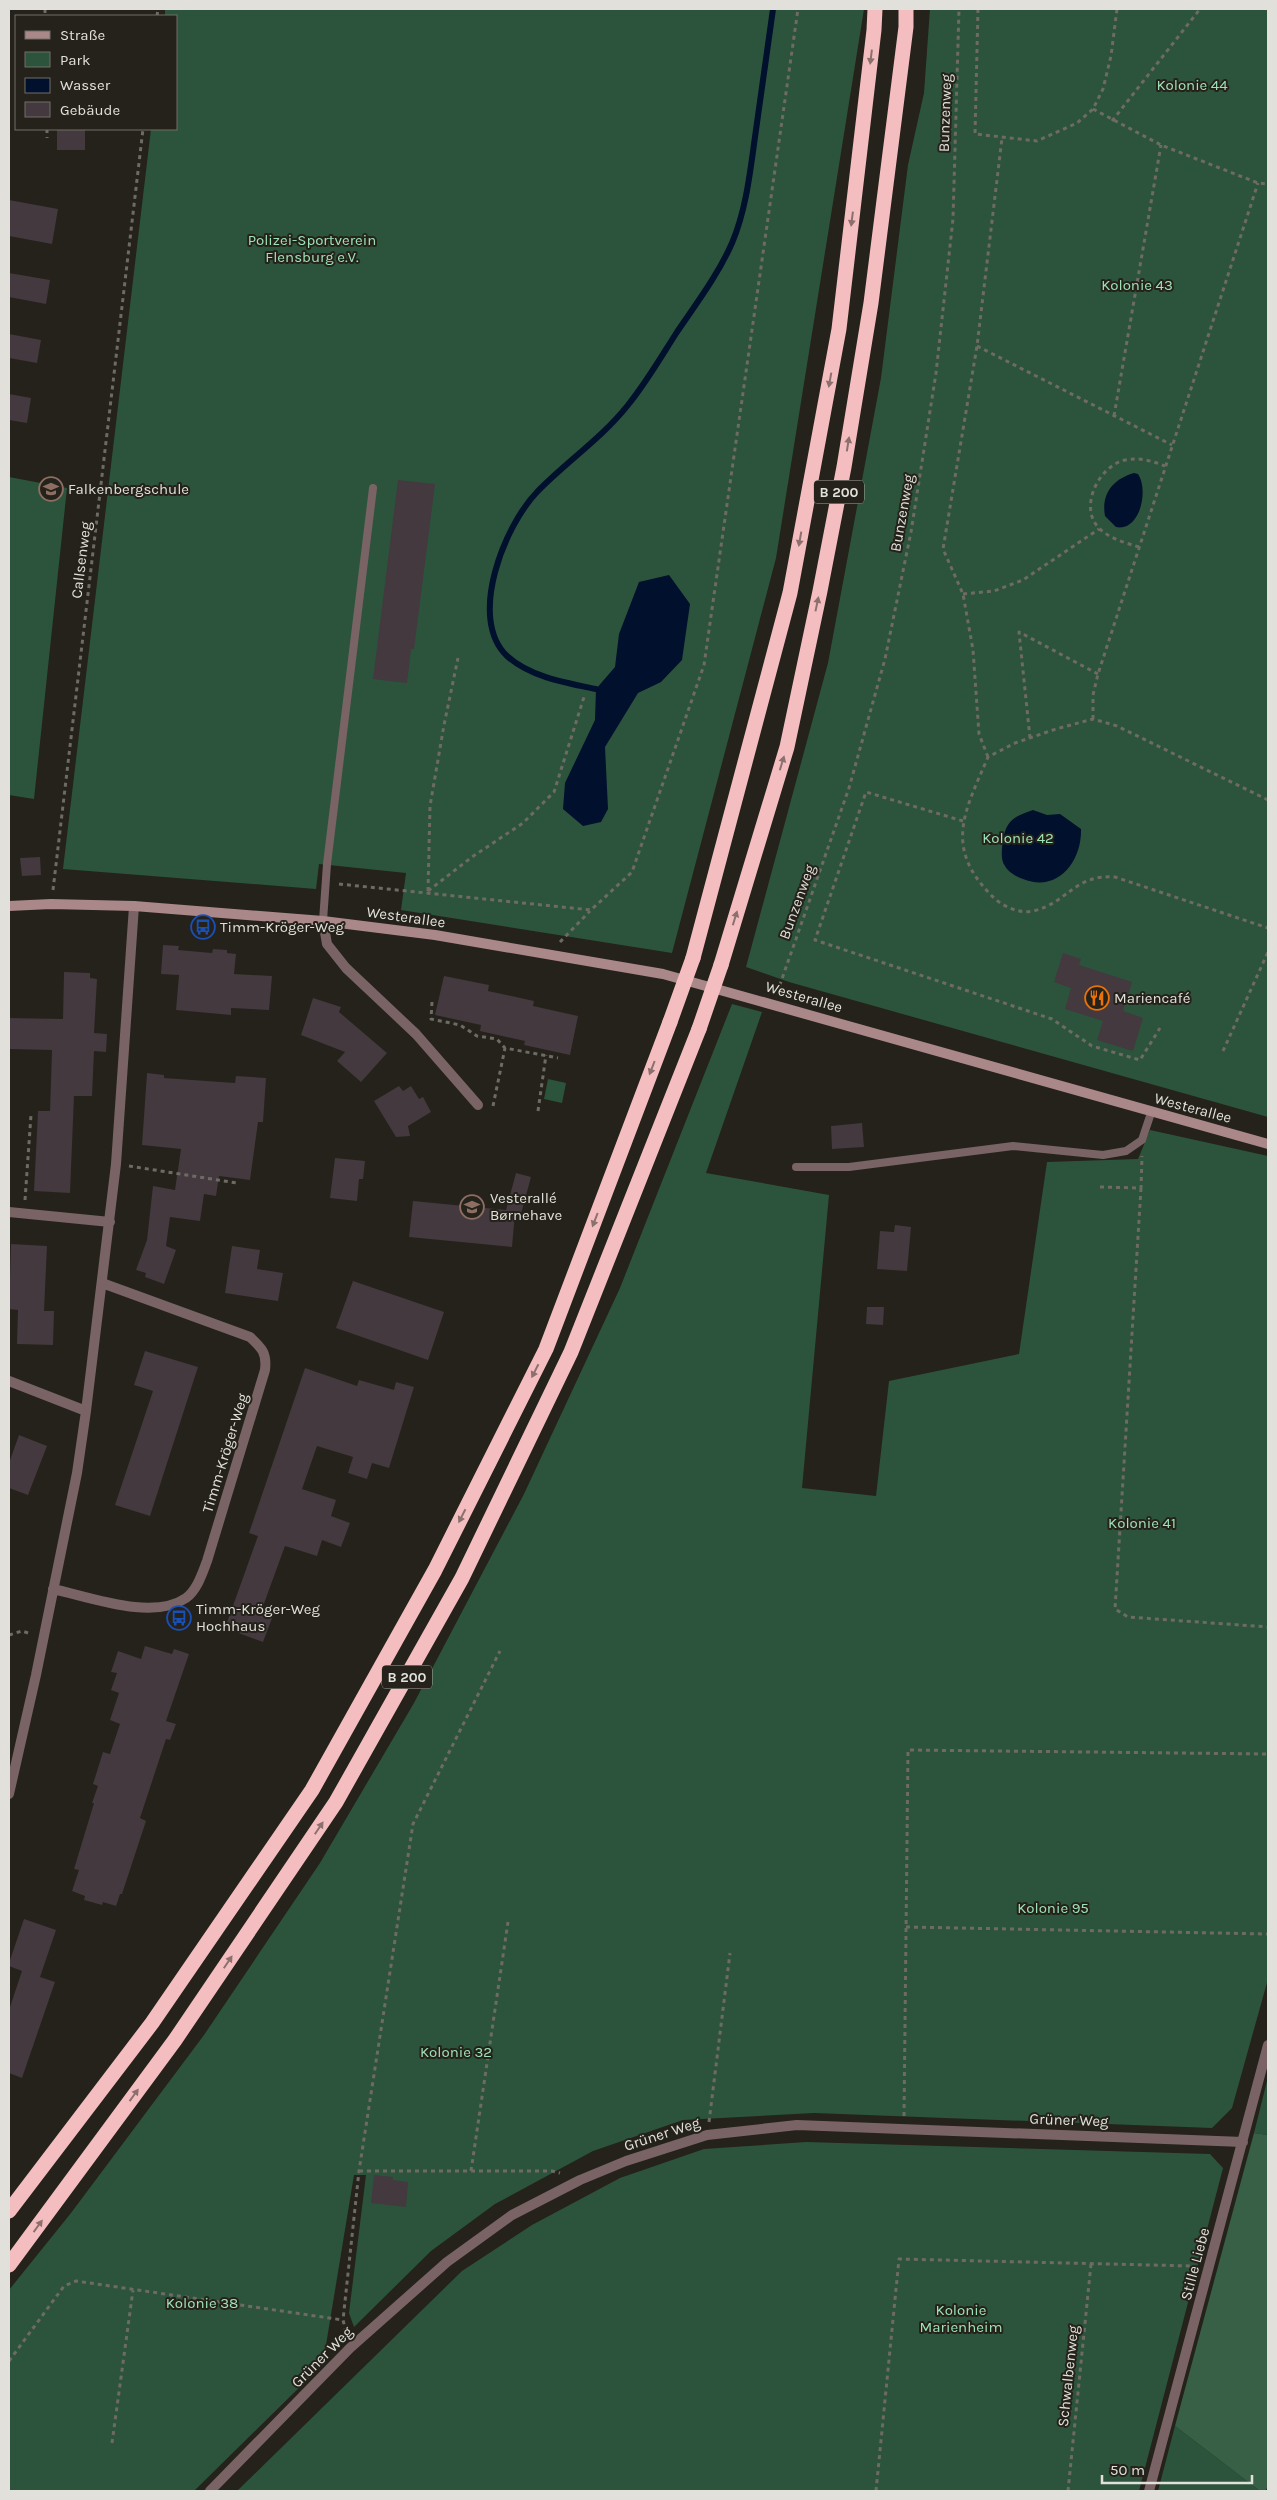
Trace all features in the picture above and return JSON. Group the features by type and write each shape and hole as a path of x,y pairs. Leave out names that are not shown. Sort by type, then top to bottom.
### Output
{"highway":[{"name":"B 200","path":"9,2211 152,2023 312,1790 435,1570 546,1349 693,958 790,593 839,329 875,9"},
{"name":"B 200","path":"9,2265 176,2040 336,1802 462,1578 571,1352 699,1029 721,965 786,747 844,467 871,303 906,27 906,9"}],"street":[{"name":"Westerallee","path":"9,906 51,904 134,906 323,921 435,935 663,974 1151,1113 1268,1144"},
{"path":"9,1794 21,1747 53,1589 86,1411 116,1164 134,906"},
{"path":"323,921 327,944 346,968 416,1034 478,1105"},
{"path":"9,1212 110,1222"},
{"name":"Timm-Kröger-Weg","path":"53,1589 143,1608 168,1606 187,1597 199,1582 208,1562 265,1370 266,1356 261,1347 250,1337 102,1283"},
{"path":"9,1381 86,1411"},
{"name":"Stille Liebe","path":"1149,2491 1268,2045"},
{"name":"Grüner Weg","path":"210,2491 350,2348 447,2262 512,2215 580,2180 626,2161 707,2134 797,2125 1243,2142"}],"lane":[{"path":"323,921 373,488"},
{"path":"796,1167 849,1167 1013,1146 1103,1155 1126,1150 1142,1140 1151,1113"}],"path":[{"path":"553,955 559,943 632,872 704,665 798,9"},
{"name":"Bunzenweg","path":"773,1004 849,788 886,659 911,532 936,373 953,219 959,9"},
{"path":"978,9 975,134 1037,141 1077,123 1093,109 1103,89 1111,56 1117,9"},
{"path":"1112,121 1200,9"},
{"path":"1093,109 1161,146 1258,183 1268,184"},
{"path":"47,130 47,138"},
{"name":"Callsenweg","path":"51,904 143,130"},
{"path":"1002,138 977,346 943,549 962,594 973,650 979,734 988,757 962,822 962,844 970,866 982,886 998,902 1012,910 1030,912 1049,906 1083,881 1098,876 1115,877 1268,928"},
{"path":"1114,416 1161,146"},
{"path":"1093,719 1093,695 1098,674 1258,183"},
{"path":"977,346 1172,445"},
{"path":"1139,547 1113,538 1099,529 1093,517 1090,500 1096,483 1107,470 1124,460 1147,459 1165,466"},
{"path":"962,594 994,591 1023,580 1099,529"},
{"path":"1030,738 1019,632 1098,674"},
{"path":"428,892 430,806 458,658"},
{"path":"428,892 472,857 523,823 554,792 584,697"},
{"path":"988,757 1030,738 1093,719 1117,726 1268,800"},
{"path":"962,822 866,792 815,940 1052,1018 1092,1046 1140,1060 1160,1028"},
{"path":"326,882 591,910"},
{"path":"1223,1050 1268,952"},
{"path":"432,1002 430,1019 460,1025 477,1036 497,1040 505,1048 558,1058"},
{"path":"493,1107 505,1048"},
{"path":"538,1111 546,1056"},
{"path":"25,1198 31,1115"},
{"path":"1142,1140 1141,1188 1114,1609 1128,1617 1268,1627"},
{"path":"116,1164 237,1183"},
{"path":"1100,1187 1141,1188"},
{"path":"9,1635 22,1631 43,1637"},
{"path":"350,2348 343,2320 359,2171 413,1824 500,1651"},
{"path":"904,2129 908,1750 1268,1754"},
{"path":"471,2171 508,1922"},
{"path":"906,1927 1268,1934"},
{"path":"707,2134 730,1953"},
{"path":"359,2171 552,2171 580,2180"},
{"path":"876,2491 900,2259 1193,2266 1208,2270"},
{"name":"Schwalbenweg","path":"1068,2491 1091,2264"},
{"path":"9,2361 64,2286 76,2281 343,2320"},
{"path":"112,2443 133,2290"}],"green space":[{"name":"Polizei-Sportverein Flensburg e.V.","path":"165,9 864,9 776,558 672,953 401,910 406,873 319,864 316,889 63,869 151,130 178,130 178,15 165,15"},
{"path":"930,9 1268,9 1268,1117 789,982 746,967 828,663 881,378 908,165 924,93"},
{"path":"9,477 67,488 34,799 9,795"},
{"path":"732,1004 762,1012 706,1173 829,1195 802,1488 876,1496 889,1381 1019,1354 1047,1162 1138,1159 1150,1130 1268,1156 1268,1979 1232,2108 1212,2128 814,2113 683,2120 593,2151 495,2204 431,2251 354,2327 349,2313 366,2175 354,2175 325,2351 313,2374 194,2491 9,2491 9,2290 71,2213 204,2035 320,1863 414,1703 524,1494 620,1288"},
{"path":"548,1079 566,1083 562,1103 544,1099"},
{"path":"1268,2077 1268,2135 1254,2133"},
{"path":"1254,2133 1268,2135 1268,2487 1265,2491 1260,2491 1175,2426"},
{"name":"Kolonie Marienheim","path":"806,2142 1210,2154 1223,2168 1139,2491 237,2491 462,2271 532,2225 620,2178 704,2149"},
{"path":"1175,2426 1260,2491 1158,2491"}],"water":[{"path":"1134,473 1138,474 1143,490 1140,508 1131,523 1124,527 1116,527 1105,516 1104,508 1107,494 1110,488 1120,479"},
{"path":"669,575 690,604 682,660 661,682 638,693 605,747 608,809 601,822 583,826 563,809 565,783 595,720 596,689 615,667 619,634 639,582"},
{"path":"1033,810 1047,815 1060,814 1081,829 1080,841 1072,863 1057,878 1047,882 1036,882 1018,877 1008,870 1002,860 1004,833 1009,823 1021,814"}],"building":[{"path":"57,130 85,130 85,150 57,150"},
{"path":"9,200 58,209 52,244 9,236"},
{"path":"9,273 50,280 46,304 9,297"},
{"path":"9,334 41,340 37,363 9,358"},
{"path":"9,394 31,398 27,423 9,420"},
{"path":"398,480 435,484 414,649 411,649 407,683 373,679"},
{"path":"40,857 41,875 22,876 20,858"},
{"path":"163,945 179,946 178,950 212,953 213,949 227,950 227,953 236,954 234,974 272,976 269,1010 231,1008 231,1015 176,1010 179,975 161,974"},
{"name":"Mariencafé","path":"1063,953 1081,959 1079,965 1132,982 1123,1011 1143,1018 1133,1051 1097,1040 1103,1021 1065,1009 1071,988 1054,982"},
{"path":"64,972 90,973 90,978 97,979 94,1033 107,1034 106,1052 94,1051 92,1096 74,1096 70,1193 34,1191 38,1111 50,1111 52,1050 9,1049 9,1018 63,1019"},
{"path":"444,976 489,985 488,991 534,1001 533,1006 578,1016 570,1055 524,1045 525,1041 480,1031 481,1025 435,1015"},
{"path":"313,998 341,1007 339,1012 387,1053 361,1082 337,1061 345,1052 301,1035"},
{"path":"147,1073 164,1075 164,1078 235,1083 236,1076 266,1078 263,1122 258,1122 250,1180 219,1176 216,1196 204,1194 200,1221 170,1217 166,1246 176,1250 164,1284 145,1277 146,1273 136,1270 147,1240 153,1186 175,1190 181,1149 142,1145"},
{"path":"399,1086 403,1091 411,1086 419,1099 423,1097 431,1112 408,1126 410,1136 396,1137 374,1101"},
{"path":"862,1123 864,1147 832,1149 831,1126"},
{"path":"335,1158 365,1161 363,1179 359,1179 357,1201 330,1198"},
{"path":"516,1173 531,1177 521,1214 515,1213 512,1247 409,1237 413,1201 506,1210"},
{"path":"895,1225 911,1227 907,1271 877,1269 880,1231 894,1232"},
{"path":"11,1244 47,1246 44,1311 54,1311 53,1345 17,1344 18,1310 9,1309"},
{"path":"232,1246 260,1250 257,1269 283,1273 278,1301 225,1293"},
{"path":"353,1281 444,1312 428,1360 336,1328"},
{"path":"867,1307 884,1307 883,1325 866,1324"},
{"path":"145,1351 198,1367 150,1516 115,1505 153,1391 134,1385"},
{"path":"305,1368 357,1386 359,1380 394,1390 396,1382 414,1387 389,1468 372,1463 367,1479 348,1473 353,1457 317,1446 302,1489 336,1500 331,1516 350,1523 341,1547 322,1540 317,1556 285,1546 262,1609 274,1613 263,1642 225,1628 258,1536 249,1533"},
{"path":"19,1435 47,1446 28,1495 9,1488 9,1463"},
{"path":"145,1646 172,1654 174,1649 189,1654 166,1721 176,1724 170,1740 166,1739 140,1818 146,1821 122,1894 120,1894 116,1906 103,1902 102,1905 84,1900 85,1896 72,1891 79,1870 74,1869 94,1803 92,1803 98,1786 93,1784 103,1752 110,1754 120,1724 110,1720 119,1693 111,1690 117,1673 111,1672 118,1651 141,1659"},
{"path":"24,1919 56,1930 40,1977 55,1982 22,2078 9,2073 9,2010 22,1971 9,1966 9,1963"},
{"path":"374,2175 393,2177 393,2180 408,2182 406,2207 371,2203"}],"waterway":[{"path":"596,689 537,674 507,656 495,639 490,619 490,596 495,572 513,526 525,507 537,492 595,440 628,405 706,289 732,243 741,218 747,191 773,9"}],"place":[{"name":"Falkenbergschule","path":"51,489"},
{"name":"Timm-Kröger-Weg","path":"203,927"},
{"name":"Mariencafé","path":"1097,998"},
{"name":"Vesterallé Børnehave","path":"472,1207"},
{"name":"Timm-Kröger-Weg Hochhaus","path":"179,1618"}],"park label":[{"name":"Kolonie 44","path":"1192,85"},
{"name":"Kolonie 43","path":"1137,285"},
{"name":"Kolonie 42","path":"1018,838"},
{"name":"Kolonie 41","path":"1142,1523"},
{"name":"Kolonie 95","path":"1053,1908"},
{"name":"Kolonie 32","path":"456,2052"},
{"name":"Kolonie 38","path":"202,2303"}]}
